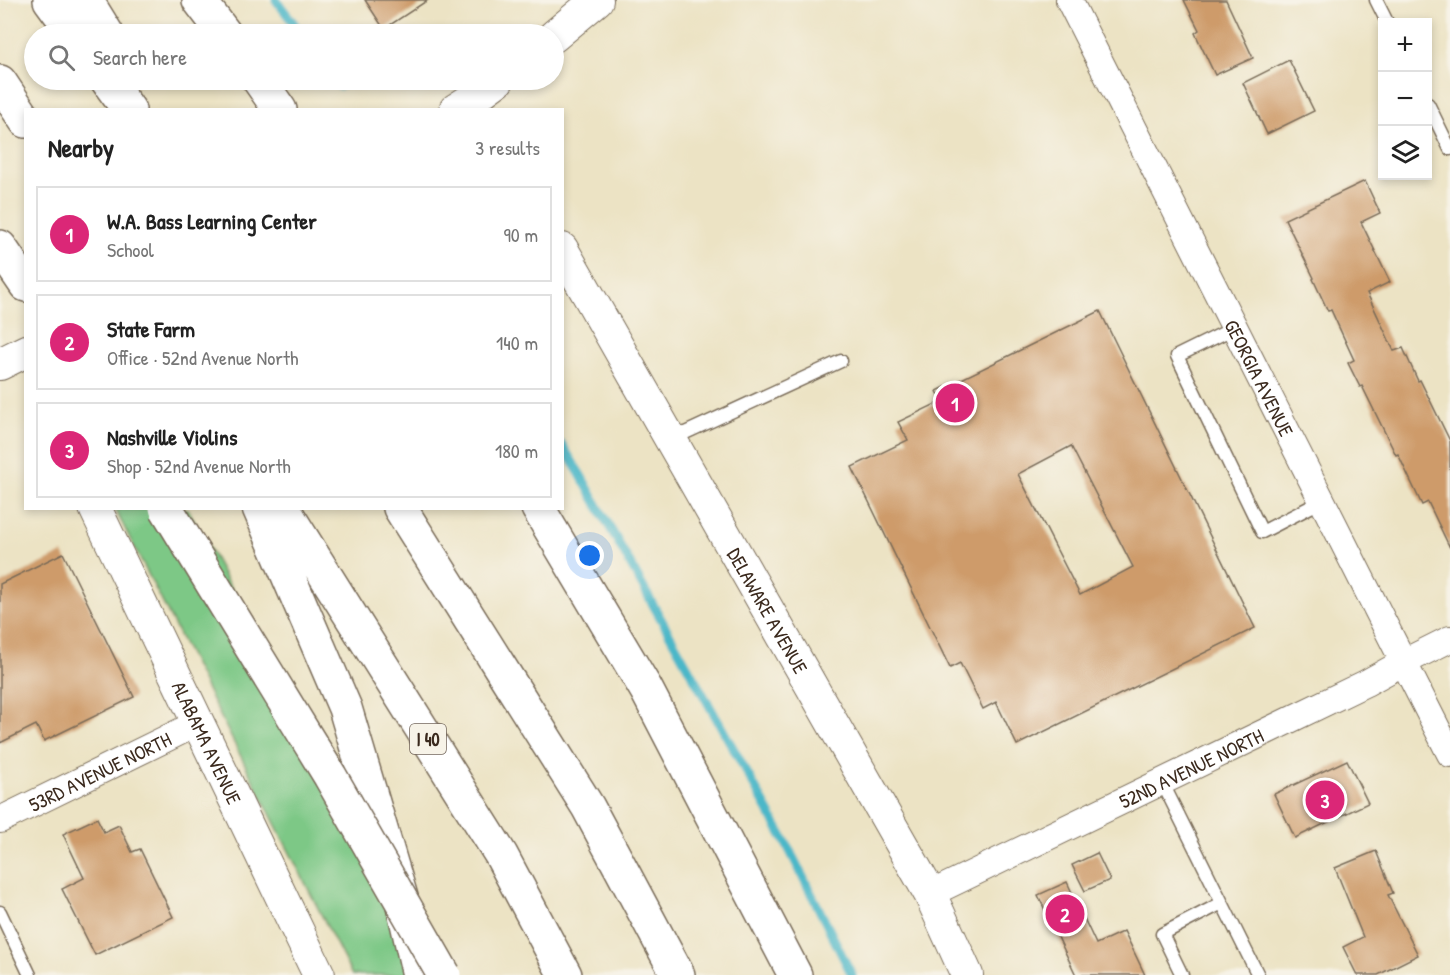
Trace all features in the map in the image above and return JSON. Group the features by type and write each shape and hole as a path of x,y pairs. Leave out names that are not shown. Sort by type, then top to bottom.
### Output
{"highway":[{"path":"50,0 68,24"},
{"path":"86,0 101,24"},
{"path":"199,0 217,24"},
{"path":"0,82 24,118"},
{"path":"114,90 128,108"},
{"path":"141,90 152,108"},
{"path":"266,90 279,108"},
{"path":"0,247 24,282"},
{"path":"167,510 330,776 444,975"},
{"path":"260,510 345,708 401,897 419,975"},
{"name":"I 40","path":"284,510 501,855 565,975"},
{"path":"401,510 588,807 678,975"},
{"path":"539,510 646,688 795,975"}],"street":[{"path":"564,28 597,0"},
{"name":"GEORGIA AVENUE","path":"1069,0 1450,754"},
{"name":"DELAWARE AVENUE","path":"564,252 930,894 967,975"},
{"name":"ALABAMA AVENUE","path":"96,510 319,975"},
{"name":"52ND AVENUE NORTH","path":"930,894 1366,683 1450,639"},
{"name":"53RD AVENUE NORTH","path":"0,820 198,723"}],"lane":[{"path":"1376,0 1385,18"},
{"path":"1432,112 1450,149"},
{"path":"1234,328 1177,356 1262,532 1322,501"},
{"path":"671,439 841,361"},
{"path":"1162,782 1258,975"},
{"path":"1182,975 1162,934 1222,903"},
{"path":"0,912 30,975"}],"green space":[{"path":"116,510 189,510 440,975 352,975"}],"building":[{"path":"365,0 428,0 392,24 381,24"},
{"path":"1184,0 1226,0 1253,58 1215,75 1195,33 1199,30"},
{"path":"1289,60 1314,111 1267,134 1243,83"},
{"path":"1365,181 1380,213 1361,222 1390,282 1367,293 1394,351 1403,348 1450,441 1450,548 1428,502 1422,505 1398,454 1396,455 1362,386 1360,387 1348,363 1354,360 1331,310 1328,311 1285,219"},
{"path":"1100,311 1255,628 1017,745 996,702 983,709 960,663 950,668 852,467 908,440 898,422 942,401 937,391","holes":["1071,446 1133,567 1080,595 1018,474"]},
{"path":"63,553 134,697 44,741 36,725 0,743 0,584"},
{"path":"1347,760 1368,803 1295,838 1274,794"},
{"path":"97,818 104,832 119,825 132,852 140,849 173,917 95,955 62,889 84,878 63,834"},
{"path":"1376,851 1393,893 1388,895 1418,955 1378,975 1357,975 1343,947 1363,937 1335,868"},
{"path":"1097,853 1110,880 1085,891 1072,865"},
{"path":"1067,882 1096,944 1124,931 1145,975 1076,975 1038,895"}],"waterway":[{"path":"276,0 294,24"},
{"path":"564,448 785,841 852,975"}],"place":[{"name":"W.A. Bass Learning Center","path":"955,403"},
{"name":"Nashville Violins","path":"1325,800"},
{"name":"State Farm","path":"1065,914"}]}
